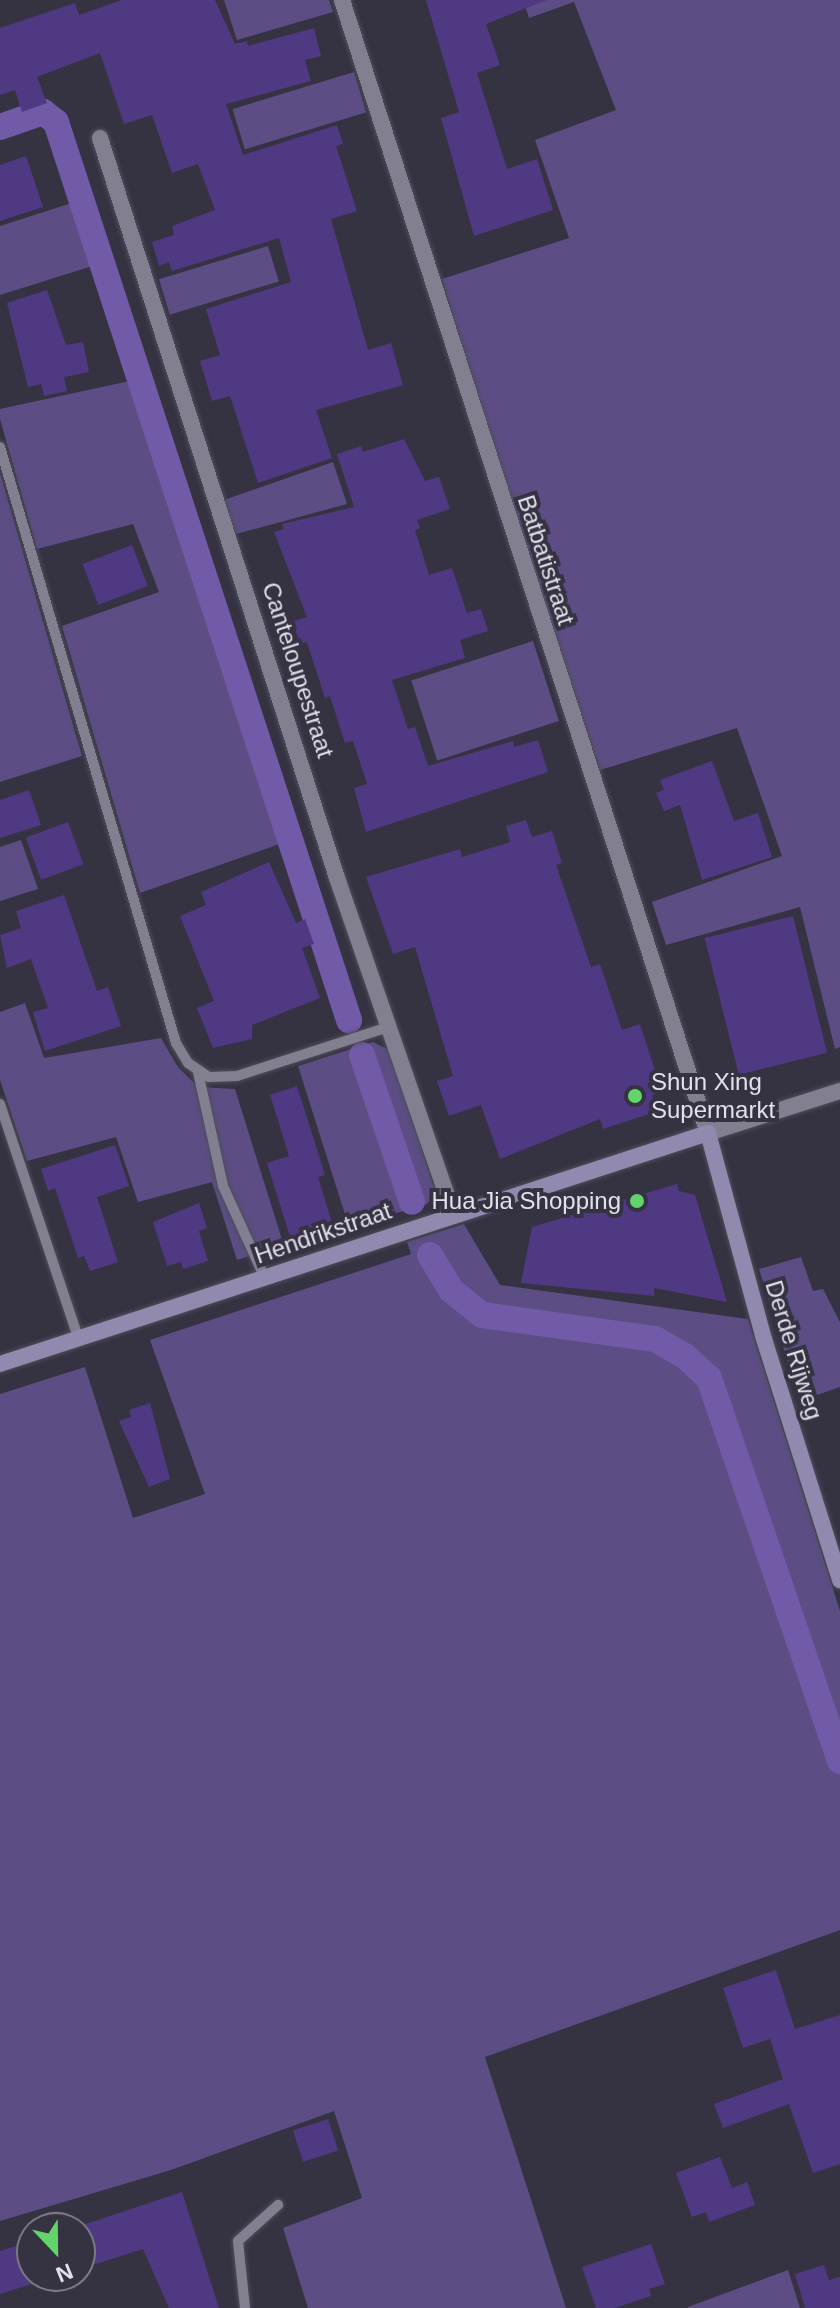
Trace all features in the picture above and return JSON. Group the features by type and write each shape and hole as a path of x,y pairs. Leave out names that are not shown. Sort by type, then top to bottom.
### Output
{"street":[{"name":"Batbatistraat","path":"342,0 708,1133"},
{"name":"Canteloupestraat","path":"100,138 389,1027 454,1215"},
{"path":"708,1133 840,1091"},
{"name":"Hendrikstraat","path":"0,1364 708,1133"},
{"name":"Derde Rijweg","path":"708,1133 764,1339 840,1580"}],"lane":[{"path":"0,447 176,1043 198,1072 223,1186 265,1278"},
{"path":"198,1072 237,1076 389,1027"},
{"path":"0,1104 78,1337"},
{"path":"245,2308 238,2241 278,2205"}],"shaded area":[{"path":"224,0 329,0 333,12 237,40"},
{"path":"523,0 840,0 840,1047 835,1049 800,907 666,945 652,902 782,856 737,728 600,770 508,498 442,279 569,238 535,140 616,110 574,2 529,18"},
{"path":"354,72 366,112 245,149 233,109"},
{"path":"81,200 102,263 0,295 0,226"},
{"path":"268,246 279,281 170,315 159,279"},
{"path":"139,379 288,841 140,893 62,626 159,592 133,524 37,549 0,419 0,409"},
{"path":"333,462 347,504 236,534 224,500"},
{"path":"0,473 82,756 0,782"},
{"path":"533,641 559,721 437,760 411,681"},
{"path":"21,840 38,889 0,901 0,847"},
{"path":"25,1003 44,1058 161,1038 178,1067 198,1087 235,1089 284,1246 237,1260 212,1182 138,1202 116,1137 27,1161 0,1080 0,1012"},
{"path":"373,1042 389,1050 436,1193 427,1204 349,1227 298,1066"},
{"path":"464,1224 500,1285 748,1319 840,1611 840,1930 485,2057 566,2308 308,2308 283,2228 362,2198 334,2111 171,2170 30,2212 16,2212 16,2216 0,2221 0,1394 85,1367 133,1518 205,1494 150,1340 411,1254 407,1242"},
{"path":"801,1257 813,1291 823,1289 840,1322 840,1387 800,1401 759,1269"},
{"path":"788,2270 800,2308 688,2308 688,2307"}],"building":[{"path":"122,0 215,0 235,44 247,41 248,46 314,28 321,56 305,60 311,81 226,104 243,155 337,125 343,144 336,146 357,211 331,219 368,350 391,343 403,385 316,410 332,458 258,483 230,396 212,401 200,361 220,355 206,309 291,282 279,238 172,271 169,262 159,266 152,242 174,235 172,226 215,210 198,164 172,173 152,115 124,124 100,53 37,77 47,103 22,112 15,90 0,95 0,28 75,3 79,15"},
{"path":"426,0 547,0 486,24 500,65 477,73 507,169 537,159 553,210 474,236 441,118 459,112"},
{"path":"26,156 43,207 0,221 0,165"},
{"path":"47,290 66,345 83,342 89,372 64,377 67,391 44,396 41,384 28,387 7,303"},
{"path":"404,439 425,481 439,477 450,509 417,520 420,528 415,530 429,575 452,568 467,613 481,609 488,631 460,640 465,658 392,680 408,729 415,727 428,766 513,741 514,747 538,740 548,772 366,832 354,788 367,784 353,741 345,743 330,696 325,698 307,642 300,644 293,621 307,617 274,532 284,529 282,524 354,507 337,454 361,446 363,452"},
{"path":"132,545 148,586 98,605 83,564"},
{"path":"712,761 734,821 758,813 772,857 702,880 680,805 664,811 656,793 664,790 660,780"},
{"path":"29,790 41,825 0,838 0,800"},
{"path":"526,820 532,837 552,831 562,863 556,865 591,967 600,964 622,1030 640,1024 662,1092 652,1095 658,1111 603,1129 600,1119 500,1159 481,1105 449,1116 437,1081 453,1076 415,947 393,954 366,877 460,849 462,857 510,842 506,826"},
{"path":"68,822 83,864 41,880 26,837"},
{"path":"269,862 296,923 305,919 314,944 302,948 320,998 252,1025 252,1039 213,1048 197,1008 214,1001 180,916 206,905 201,892"},
{"path":"64,895 97,991 108,987 121,1026 45,1051 33,1012 48,1008 31,959 7,968 0,935 21,928 16,911"},
{"path":"793,916 827,1053 739,1075 705,938"},
{"path":"297,1086 325,1175 318,1177 333,1226 291,1240 267,1163 289,1156 270,1095"},
{"path":"115,1145 129,1186 97,1197 118,1262 90,1271 84,1256 78,1258 55,1188 48,1191 41,1169"},
{"path":"677,1184 679,1191 695,1195 727,1302 654,1288 654,1296 521,1283 532,1227"},
{"path":"199,1203 207,1228 199,1231 208,1261 183,1269 181,1262 167,1266 153,1222"},
{"path":"150,1403 170,1479 149,1487 119,1421 131,1417 129,1410"},
{"path":"776,1970 795,2029 840,2015 840,2164 813,2173 789,2104 723,2128 714,2104 783,2079 770,2039 743,2048 723,1988"},
{"path":"328,2119 338,2150 303,2162 293,2130"},
{"path":"720,2157 732,2188 747,2182 755,2205 709,2222 706,2212 692,2217 676,2173"},
{"path":"182,2192 219,2308 169,2308 143,2249 96,2264 96,2221"},
{"path":"651,2244 665,2284 649,2289 651,2296 615,2308 596,2308 582,2267"},
{"path":"16,2246 16,2289 0,2294 0,2251"},
{"path":"824,2265 829,2280 840,2277 840,2308 805,2308 795,2274"}],"waterway":[{"path":"0,127 43,112 56,122 349,1020"},
{"path":"362,1055 412,1202"},
{"path":"430,1255 451,1290 482,1315 655,1339 685,1356 709,1378 840,1761"}],"place":[{"name":"Shun Xing Supermarkt","path":"635,1096"},
{"name":"Hua Jia Shopping","path":"637,1201"}]}
